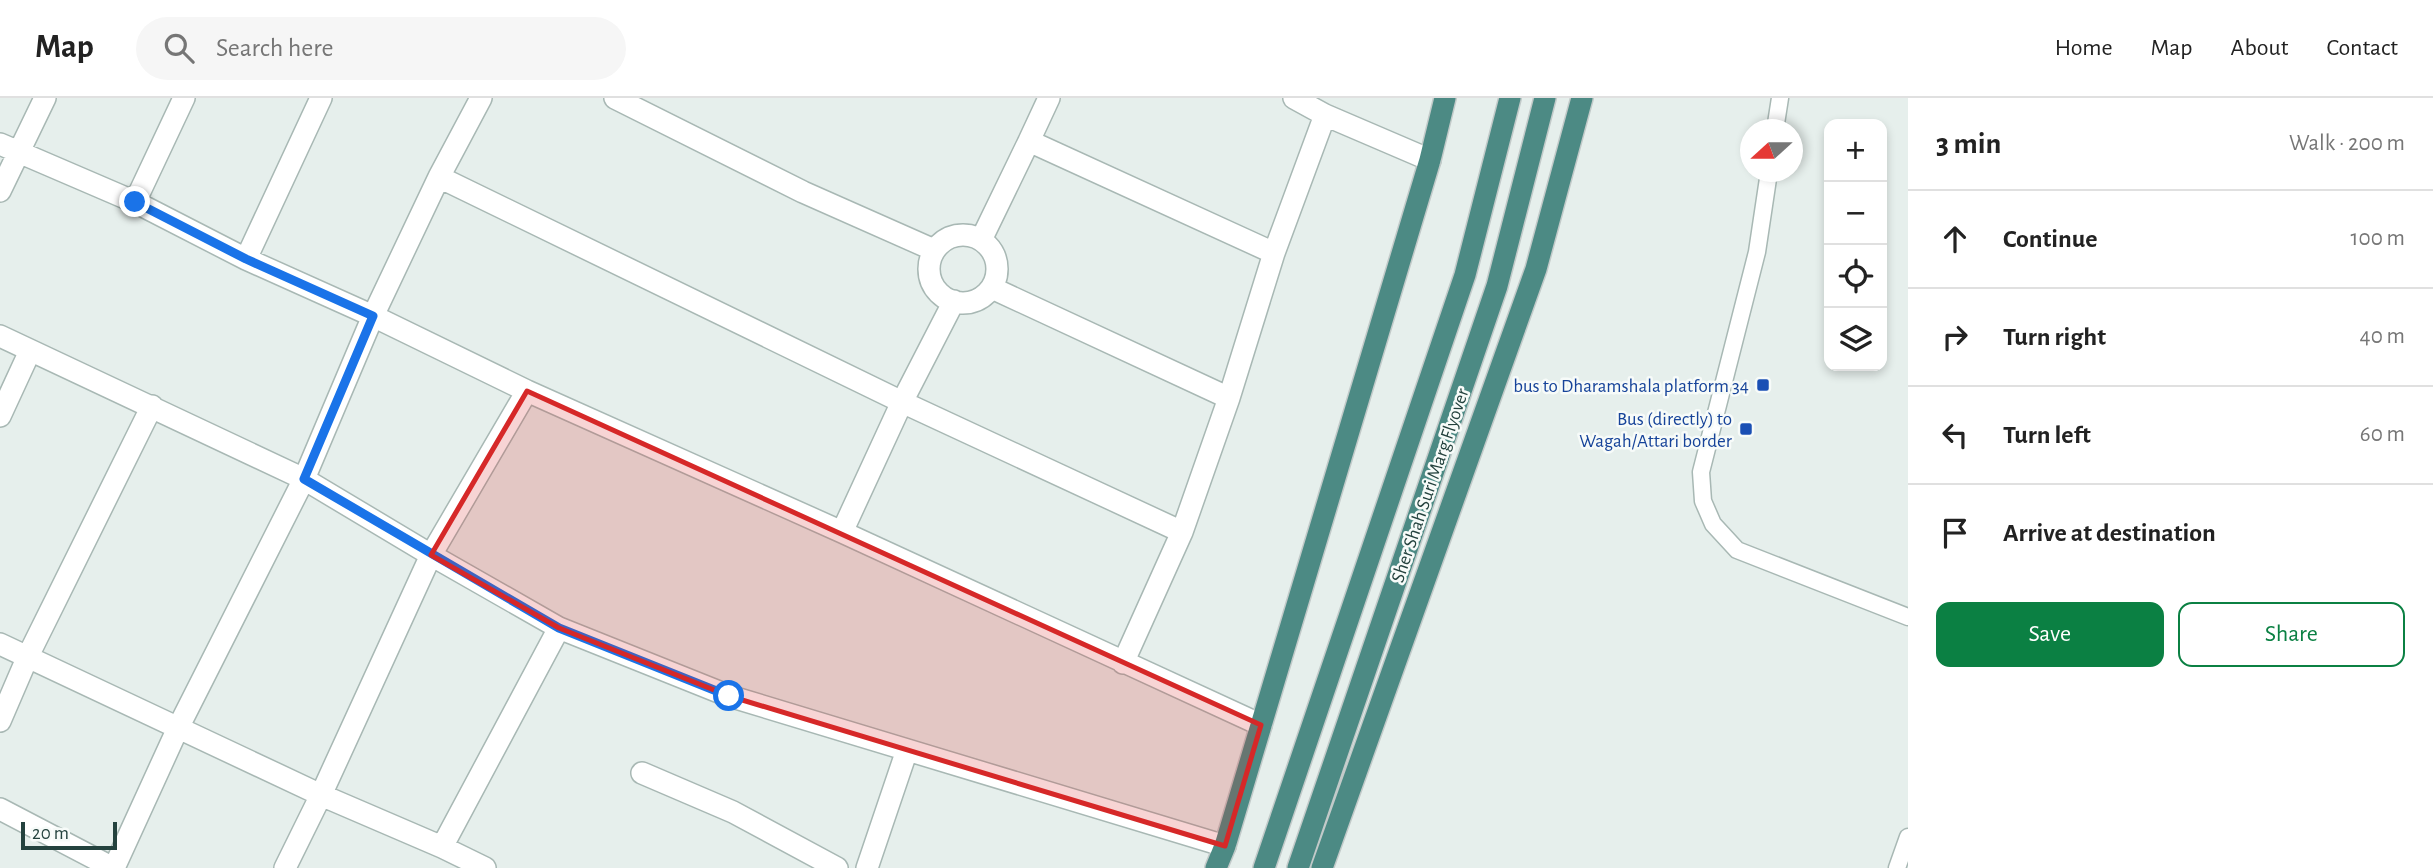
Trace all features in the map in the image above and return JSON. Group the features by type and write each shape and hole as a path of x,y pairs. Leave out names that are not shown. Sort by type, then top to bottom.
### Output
{"highway":[{"path":"1216,868 1225,846 1430,160 1445,98"},
{"path":"1493,163 1497,98"},
{"name":"Sher Shah Suri Marg Flyover","path":"1264,868 1465,275 1510,98"},
{"name":"Sher Shah Suri Marg Flyover","path":"1298,868 1497,286 1545,98"},
{"path":"1322,868 1536,269 1582,98"}],"street":[{"path":"0,191 9,148 45,98"},
{"path":"135,202 184,98"},
{"path":"246,259 321,98"},
{"path":"0,810 113,868 178,728 304,479 373,316 439,177 481,98"},
{"path":"615,98 803,192 934,250"},
{"path":"981,240 1049,98"},
{"path":"1294,98 1325,115 1430,160"},
{"path":"1124,663 1182,532 1229,398 1274,253 1325,115"},
{"path":"1029,141 1274,253"},
{"path":"9,148 135,202 246,259 373,316 527,391 842,531 1261,725"},
{"path":"439,177 902,402 1182,532"},
{"path":"965,234 981,240 993,253 997,271 992,288 978,299 961,303 944,298 932,284 928,267 934,250 947,238 965,234"},
{"path":"992,288 1229,398"},
{"path":"842,531 902,402 954,301"},
{"path":"0,336 304,479 559,628 729,696 1225,846"},
{"path":"0,416 30,351"},
{"path":"285,868 431,555 527,391"},
{"path":"0,721 28,656 152,406"},
{"path":"442,847 559,628"},
{"path":"0,644 321,795 485,868"},
{"path":"867,868 907,750"},
{"path":"642,773 733,812 837,868"}],"lane":[{"path":"1777,119 1780,98"},
{"path":"1768,182 1757,252 1701,472 1703,501 1713,524 1737,550 1908,617"},
{"path":"1897,868 1908,837"}],"highlighted area":[{"path":"527,391 1261,725 1225,846 729,696 559,628 431,555"}],"place":[{"name":"bus to Dharamshala platform 34","path":"1763,385"},
{"name":"Bus (directly) to Wagah/Attari border","path":"1746,429"}],"route":[{"path":"135,202 246,259 373,316 304,479 559,628 729,696"}]}
